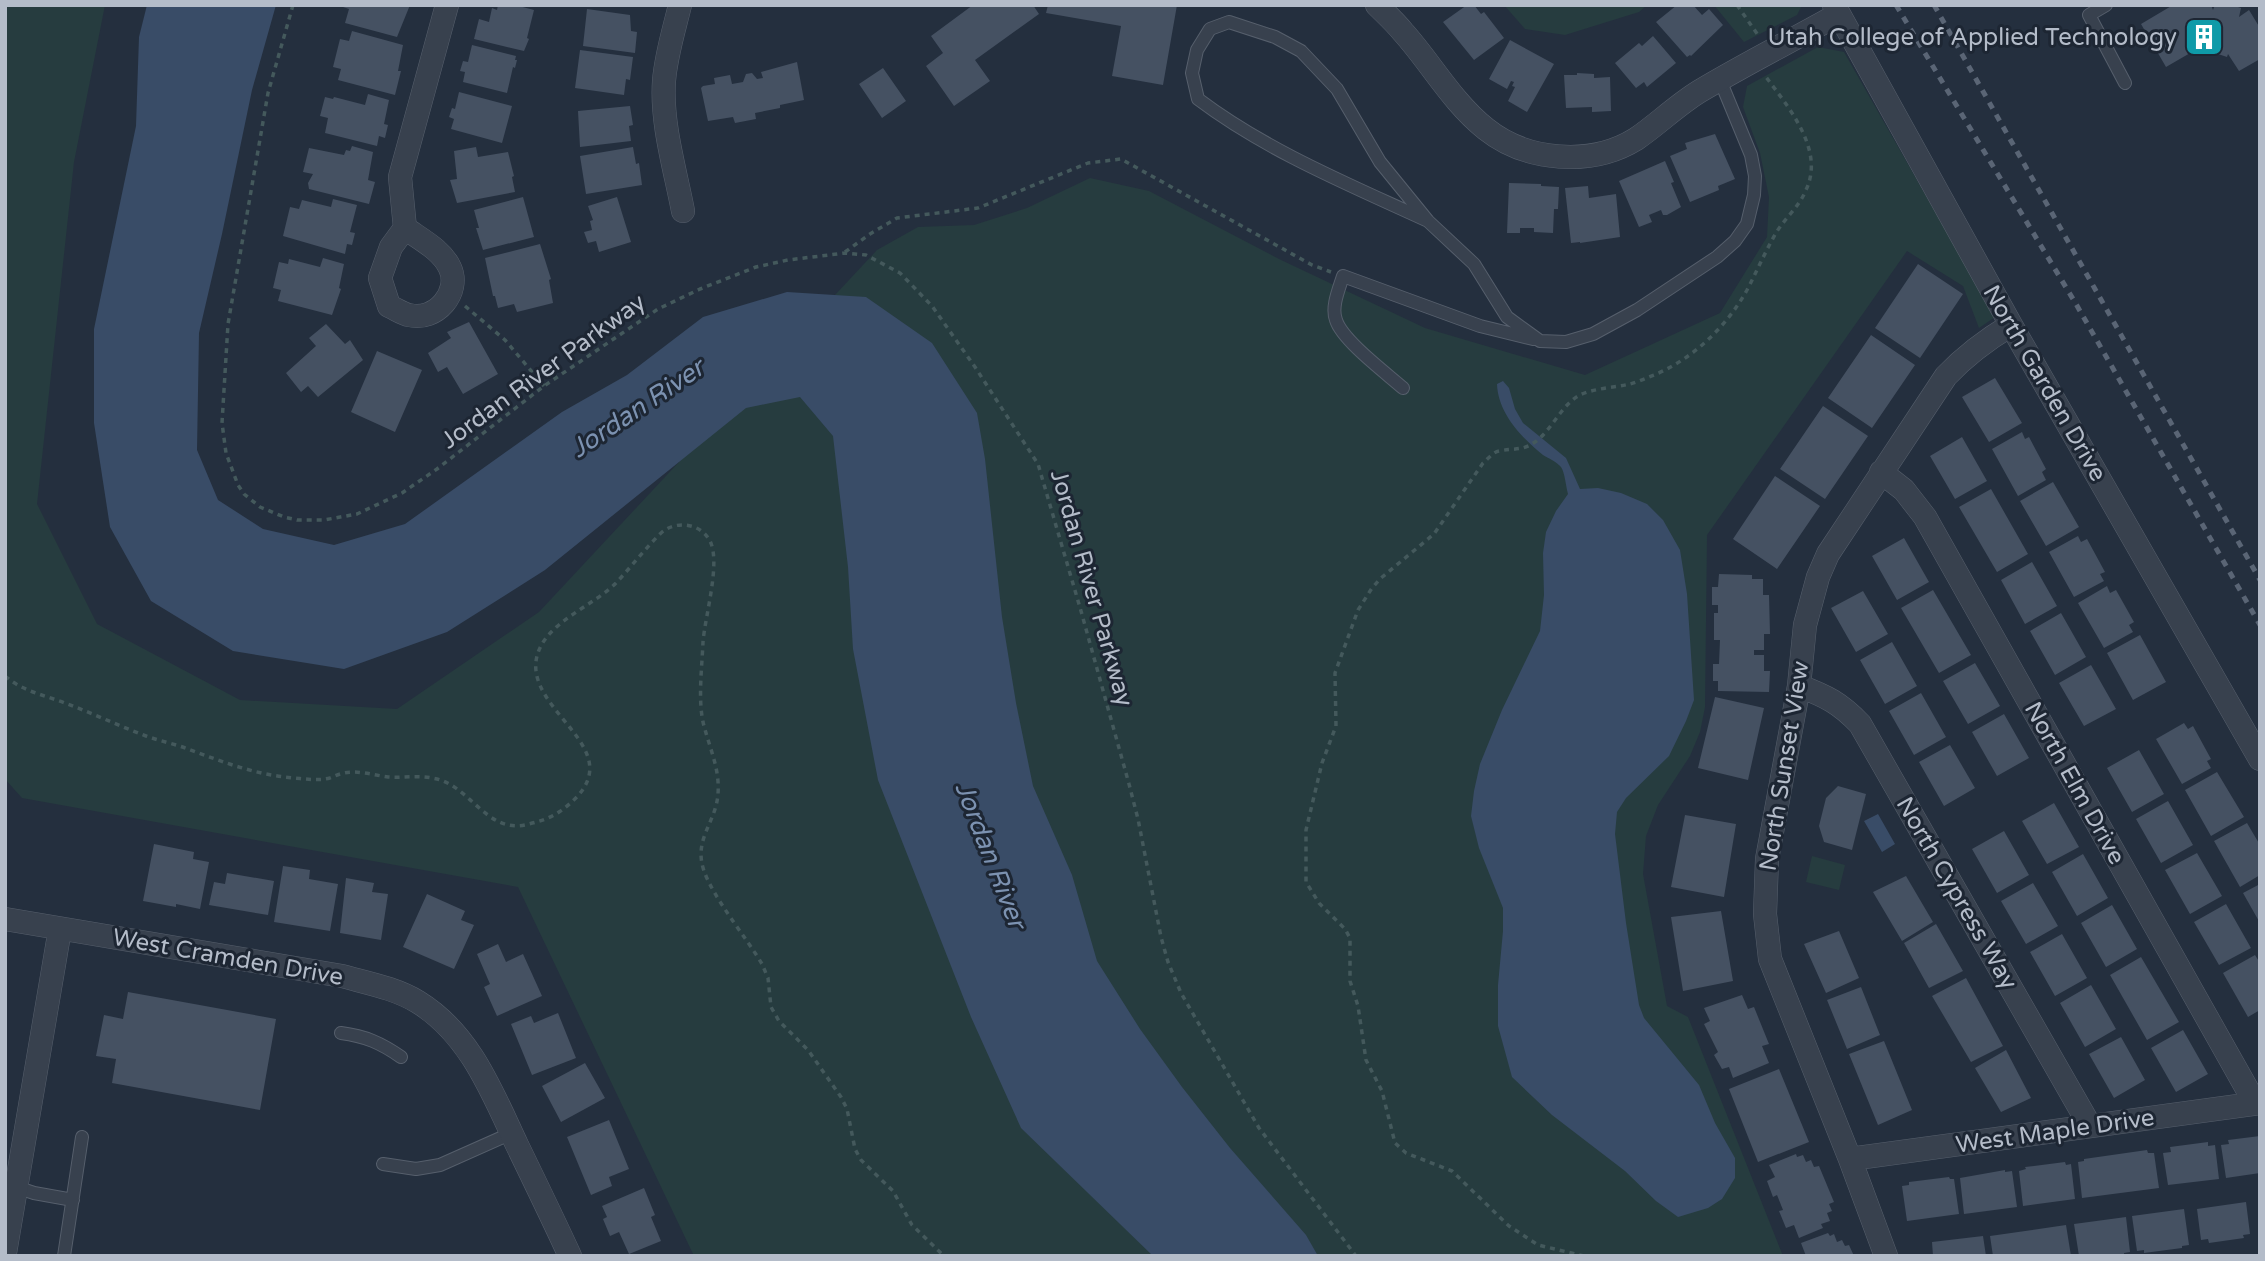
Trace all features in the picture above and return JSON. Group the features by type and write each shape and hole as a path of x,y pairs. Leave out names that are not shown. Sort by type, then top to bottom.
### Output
{"street":[{"path":"405,228 435,250 450,266 454,282 447,300 434,313 411,316 390,306 380,278 391,247 405,228 400,177 447,5"},
{"path":"680,5 665,67 664,85 668,130 683,211"},
{"path":"1377,5 1404,33 1452,95 1486,129 1506,142 1558,157 1610,151 1634,140 1685,101 1836,9"},
{"name":"North Garden Drive","path":"1836,9 2011,325 2260,759"},
{"name":"North Sunset View","path":"1886,1256 1770,959 1765,915 1767,859 1799,687 1805,625 1818,577 1828,554 1946,376 1985,340 2011,325"},
{"name":"North Elm Drive","path":"1881,472 1904,491 1925,517 2257,1103"},
{"name":"North Cypress Way","path":"1799,687 1836,702 1860,724 2090,1126"},
{"name":"West Cramden Drive","path":"5,919 342,976 386,987 417,1001 442,1020 473,1058 492,1091 570,1256"},
{"path":"5,1253 11,1186 60,929"},
{"name":"West Maple Drive","path":"1850,1159 2257,1103"}],"lane":[{"path":"2106,5 2089,15 2125,83"},
{"path":"1428,221 1310,166 1226,121 1198,99 1192,74 1197,50 1210,29 1229,22 1275,37 1301,51 1337,89 1380,162 1428,221 1474,264 1507,317 1540,341"},
{"path":"1402,388 1352,343 1336,321 1335,308 1343,276 1480,326 1540,341 1566,342 1593,334 1637,310 1735,242 1747,224 1754,195 1755,176 1751,155 1720,80"},
{"path":"341,1033 362,1036 383,1044 401,1057"},
{"path":"383,1164 416,1169 440,1165 512,1133"},
{"path":"64,1256 82,1137"},
{"path":"11,1186 34,1193 73,1199"}],"path":[{"name":"Jordan River Parkway","path":"293,5 268,93 228,324 222,423 226,453 238,485 252,503 284,517 311,521 358,513 387,501 421,480 544,386 658,309 756,267 845,253 866,255 893,268 922,294 975,367 1038,464 1129,784 1161,937 1174,977 1190,1010 1259,1128 1356,1256"},
{"path":"1737,5 1759,36"},
{"path":"845,253 897,218 978,208 1088,163 1121,159 1312,265 1343,276"},
{"path":"447,300 462,303 505,340 544,386"},
{"path":"1542,437 1523,449 1497,451 1483,463 1434,534 1381,578 1359,610 1335,673 1336,726 1322,763 1306,830 1306,882 1319,903 1345,929 1350,938 1350,981 1358,1006 1366,1060 1382,1091 1395,1143 1406,1153 1452,1171 1510,1226 1538,1245 1584,1256"},
{"path":"5,676 29,691 146,736 257,774 314,780 356,772 390,777 434,778 450,782 499,824 518,826 557,814 579,796 589,780 590,767 586,752 539,683 535,667 542,642 615,584 664,530 676,524 687,524 699,530 710,540 714,562 705,620 702,718 717,770 718,796 701,843 704,872 762,964 768,978 771,1007 779,1021 808,1050 841,1097 847,1109 855,1149 861,1160 893,1191 912,1225 944,1256"}],"green space":[{"path":"5,5 105,5 74,162 37,504 97,624 240,700 397,709 539,612 877,250 918,227 974,225 1027,208 1090,178 1149,191 1279,259 1425,328 1585,375 1720,313 1767,237 1769,197 1760,153 1743,107 1747,86 1818,47 1844,52 1995,317 1979,328 1963,286 1907,251 1707,535 1705,707 1700,732 1690,756 1658,805 1646,836 1643,874 1667,1006 1688,1017 1783,1256 694,1256 518,887 22,798 5,779"},
{"path":"1504,5 1647,5 1639,12 1565,35 1525,29"},
{"path":"1714,5 1802,5 1797,15 1744,42"},
{"path":"1812,856 1845,865 1839,890 1806,882"}],"water":[{"name":"Jordan River","path":"147,5 276,5 252,90 199,333 197,450 218,500 263,529 334,545 405,524 562,412 627,375 703,317 787,292 866,297 932,343 977,413 985,459 1002,617 1033,786 1072,875 1097,961 1140,1029 1182,1087 1230,1148 1306,1235 1318,1256 1153,1256 1021,1128 971,1017 878,780 853,649 848,567 833,436 800,397 746,408 545,570 447,632 344,669 233,651 151,601 110,527 94,423 94,329 136,126 139,37"},
{"path":"1503,381 1509,388 1515,409 1523,423 1566,458 1580,489 1598,488 1621,493 1647,504 1663,520 1680,550 1687,594 1694,700 1669,756 1626,798 1617,812 1615,834 1639,1005 1644,1018 1699,1085 1715,1123 1735,1158 1735,1178 1722,1199 1708,1208 1678,1217 1656,1201 1625,1171 1552,1115 1512,1077 1498,1026 1503,908 1479,848 1471,816 1474,791 1480,764 1502,710 1540,631 1546,532 1568,494 1561,467 1527,440 1506,414 1498,395 1497,384"},
{"path":"1878,814 1895,844 1882,852 1864,821"}],"building":[{"path":"337,5 410,5 397,37 345,23 349,9"},
{"path":"498,5 515,5 534,10 524,51 474,39 479,19 489,22 492,8 497,10"},
{"path":"973,5 1033,5 1039,14 975,60 990,81 954,106 926,66 943,53 931,36"},
{"path":"1048,5 1177,5 1163,85 1112,76 1121,26 1046,13"},
{"path":"1467,5 1474,5 1481,14 1484,12 1504,38 1474,60 1443,22"},
{"path":"1677,5 1693,5 1702,15 1709,9 1723,25 1687,57 1656,22"},
{"name":"Utah College of Applied Technology","path":"2173,5 2211,5 2213,10 2215,5 2232,5 2241,8 2239,17 2249,10 2260,28 2260,59 2239,71 2228,54 2227,57 2203,49 2204,45 2166,67 2141,24"},
{"path":"587,9 630,15 631,31 637,32 635,53 583,46"},
{"path":"352,31 403,45 398,71 401,71 395,95 338,80 341,69 333,67 340,39 349,41"},
{"path":"1653,36 1676,63 1647,87 1644,82 1636,88 1615,63 1639,43 1642,46"},
{"path":"1510,40 1554,64 1527,112 1508,101 1515,87 1512,86 1514,82 1511,81 1507,89 1489,79"},
{"path":"472,45 516,56 507,93 463,82 465,72 460,71 463,61 468,62"},
{"path":"580,50 633,57 630,80 626,79 624,95 575,88"},
{"path":"797,62 804,100 755,113 756,119 735,123 733,117 708,121 701,88 715,84 714,78 730,75 732,84 743,82 746,74 752,73 757,79 763,78 761,72"},
{"path":"883,68 906,101 882,118 859,84"},
{"path":"1594,74 1594,78 1610,77 1611,111 1592,112 1592,107 1566,108 1564,75"},
{"path":"459,92 512,106 502,143 451,129 454,119 449,117 452,108 455,109"},
{"path":"368,94 389,100 384,124 388,125 385,138 379,136 377,146 325,133 328,118 320,116 325,97 365,105"},
{"path":"630,106 633,125 629,126 631,141 580,147 578,111"},
{"path":"1715,134 1735,179 1718,186 1719,190 1690,202 1670,156 1687,149 1685,143"},
{"path":"352,146 373,152 368,180 375,182 369,204 309,189 308,183 313,174 303,172 309,148 344,155"},
{"path":"476,147 478,157 508,152 515,192 457,203 450,180 457,179 454,151"},
{"path":"633,147 636,164 639,163 642,185 586,194 580,156"},
{"path":"1665,161 1681,207 1667,215 1663,215 1661,210 1649,215 1652,222 1639,227 1619,181"},
{"path":"1509,183 1559,187 1558,209 1554,209 1553,233 1520,228 1520,233 1507,233"},
{"path":"1588,186 1589,198 1616,194 1620,237 1571,243 1565,188"},
{"path":"523,197 534,237 483,250 474,210"},
{"path":"617,197 631,242 599,252 596,241 588,243 584,232 592,230 590,221 593,220 588,206"},
{"path":"333,199 357,205 350,232 355,233 352,245 347,244 345,254 283,236 290,207 299,209 302,200 331,207"},
{"path":"540,244 551,279 553,303 517,312 514,304 498,308 485,258"},
{"path":"323,258 344,264 339,288 341,289 332,315 278,301 281,290 273,288 279,262 288,264 289,259 320,267"},
{"path":"1918,264 1963,294 1920,358 1875,328"},
{"path":"469,322 498,374 463,394 447,367 438,372 428,353 451,338 447,332"},
{"path":"326,324 345,344 350,340 363,360 318,397 308,386 301,392 286,373 316,346 309,338"},
{"path":"1871,335 1915,365 1872,428 1828,398"},
{"path":"377,351 422,370 395,432 351,412"},
{"path":"1995,378 2022,423 1989,442 1962,397"},
{"path":"1823,406 1868,436 1825,499 1780,469"},
{"path":"2022,432 2025,439 2029,437 2046,469 2042,472 2046,480 2018,496 1992,449"},
{"path":"1962,437 1987,481 1955,499 1930,456"},
{"path":"1775,476 1820,506 1777,569 1733,539"},
{"path":"2053,482 2079,527 2046,546 2020,501"},
{"path":"1991,489 2028,554 1997,572 1959,507"},
{"path":"2078,536 2081,542 2087,539 2105,572 2100,574 2104,581 2074,597 2049,552"},
{"path":"1904,538 1929,582 1897,600 1872,556"},
{"path":"2032,562 2057,606 2025,624 2001,580"},
{"path":"1719,574 1752,575 1752,579 1763,579 1763,595 1769,595 1770,634 1764,634 1764,650 1754,650 1754,655 1764,655 1764,671 1770,671 1769,692 1718,691 1718,681 1713,681 1713,664 1719,664 1720,640 1714,640 1714,613 1718,613 1718,605 1712,605 1712,587 1718,587"},
{"path":"2107,586 2110,593 2116,590 2134,622 2129,625 2133,632 2104,648 2078,603"},
{"path":"1933,590 1971,655 1939,673 1901,608"},
{"path":"1863,591 1888,634 1856,652 1831,608"},
{"path":"2061,613 2086,657 2055,675 2030,631"},
{"path":"2140,635 2166,682 2133,700 2107,653"},
{"path":"1892,642 1917,686 1885,704 1860,660"},
{"path":"1975,663 2000,706 1968,724 1943,681"},
{"path":"2091,665 2116,709 2084,726 2059,683"},
{"path":"1921,693 1946,737 1914,755 1889,711"},
{"path":"1715,697 1764,708 1748,780 1698,768"},
{"path":"2004,714 2029,758 1997,776 1972,732"},
{"path":"2184,723 2188,729 2193,726 2211,759 2207,761 2211,768 2182,784 2156,739"},
{"path":"1950,745 1975,788 1944,806 1919,762"},
{"path":"2139,750 2164,794 2132,812 2107,768"},
{"path":"2217,772 2244,817 2211,836 2185,790"},
{"path":"1838,786 1866,794 1852,850 1824,842 1819,826 1826,798"},
{"path":"2168,801 2193,845 2161,863 2136,819"},
{"path":"2054,803 2079,847 2047,864 2022,821"},
{"path":"1685,815 1736,824 1724,897 1671,887"},
{"path":"2247,823 2260,845 2260,875 2240,887 2214,841"},
{"path":"2004,831 2029,875 1997,893 1972,849"},
{"path":"154,844 194,852 193,859 209,862 200,909 143,901"},
{"path":"2197,853 2222,896 2190,914 2165,870"},
{"path":"2083,854 2108,898 2077,916 2052,872"},
{"path":"283,866 310,870 309,879 338,884 330,931 274,922"},
{"path":"227,873 274,881 268,915 209,905 214,882 225,884"},
{"path":"1906,876 1933,922 1902,941 1873,892"},
{"path":"346,878 374,883 372,892 388,894 381,940 340,933"},
{"path":"2033,883 2058,926 2026,944 2001,901"},
{"path":"2260,884 2260,923 2243,893"},
{"path":"427,894 465,911 461,920 474,925 454,969 403,947"},
{"path":"2226,904 2251,948 2219,965 2194,922"},
{"path":"2112,905 2137,949 2106,967 2081,923"},
{"path":"1721,911 1733,981 1683,991 1671,917"},
{"path":"1936,924 1963,971 1929,988 1904,943"},
{"path":"1839,931 1859,978 1826,993 1804,944"},
{"path":"2062,934 2087,978 2055,996 2030,952"},
{"path":"498,944 506,962 523,954 542,996 497,1016 484,987 490,984 477,954"},
{"path":"2255,955 2260,963 2260,1010 2248,1017 2223,973"},
{"path":"2141,957 2179,1022 2147,1040 2110,975"},
{"path":"1966,978 2003,1046 1971,1062 1932,996"},
{"path":"2091,985 2116,1029 2085,1047 2060,1003"},
{"path":"1861,987 1880,1035 1847,1049 1827,1000"},
{"path":"128,992 276,1019 260,1110 112,1083 116,1059 96,1056 104,1015 123,1019"},
{"path":"1742,995 1748,1009 1754,1007 1769,1044 1762,1046 1769,1063 1733,1078 1729,1067 1722,1069 1714,1055 1718,1052 1704,1024 1710,1021 1704,1008"},
{"path":"558,1013 576,1058 532,1075 511,1024 531,1016 534,1023"},
{"path":"2183,1030 2208,1074 2176,1092 2151,1048"},
{"path":"2121,1037 2145,1080 2114,1098 2089,1054"},
{"path":"1884,1041 1912,1110 1878,1125 1849,1054"},
{"path":"2006,1050 2031,1098 2001,1112 1975,1068"},
{"path":"585,1063 605,1098 561,1122 542,1086"},
{"path":"1779,1069 1809,1142 1758,1162 1729,1089"},
{"path":"609,1120 629,1169 609,1177 612,1186 591,1195 567,1137"},
{"path":"2260,1136 2260,1173 2226,1178 2221,1145 2229,1144 2228,1140"},
{"path":"2208,1142 2208,1146 2215,1145 2219,1179 2168,1185 2163,1153 2171,1152 2170,1147"},
{"path":"2147,1150 2148,1153 2154,1153 2159,1188 2082,1198 2078,1162"},
{"path":"1796,1154 1797,1157 1803,1155 1806,1162 1811,1160 1814,1167 1819,1166 1834,1202 1829,1204 1832,1211 1827,1213 1830,1221 1821,1224 1823,1228 1799,1238 1794,1225 1786,1228 1779,1211 1783,1210 1777,1195 1773,1197 1767,1181 1775,1177 1769,1165"},
{"path":"2065,1162 2066,1165 2071,1164 2075,1199 2023,1206 2019,1171 2026,1169 2025,1167"},
{"path":"2012,1171 2017,1207 1964,1214 1960,1178"},
{"path":"1949,1177 1954,1179 1959,1214 1907,1221 1902,1186 1909,1185 1909,1182"},
{"path":"644,1188 655,1215 651,1217 661,1241 629,1254 619,1232 610,1236 603,1219 607,1217 602,1206"},
{"path":"2246,1202 2250,1234 2243,1235 2244,1238 2209,1243 2208,1239 2201,1240 2197,1209"},
{"path":"2184,1209 2189,1245 2144,1253 2144,1250 2137,1251 2132,1216"},
{"path":"2126,1217 2130,1252 2124,1253 2124,1256 2079,1256 2074,1224"},
{"path":"2066,1225 2071,1256 1993,1256 1990,1236"},
{"path":"1828,1233 1830,1236 1834,1234 1837,1242 1842,1240 1845,1246 1849,1245 1854,1256 1806,1256 1801,1243"},
{"path":"1983,1236 1986,1256 1933,1256 1932,1242"}],"railway":[{"path":"1896,5 2076,304 2260,625"},
{"path":"1934,5 2260,580"}],"place":[{"name":"Utah College of Applied Technology","path":"2204,37"}]}
